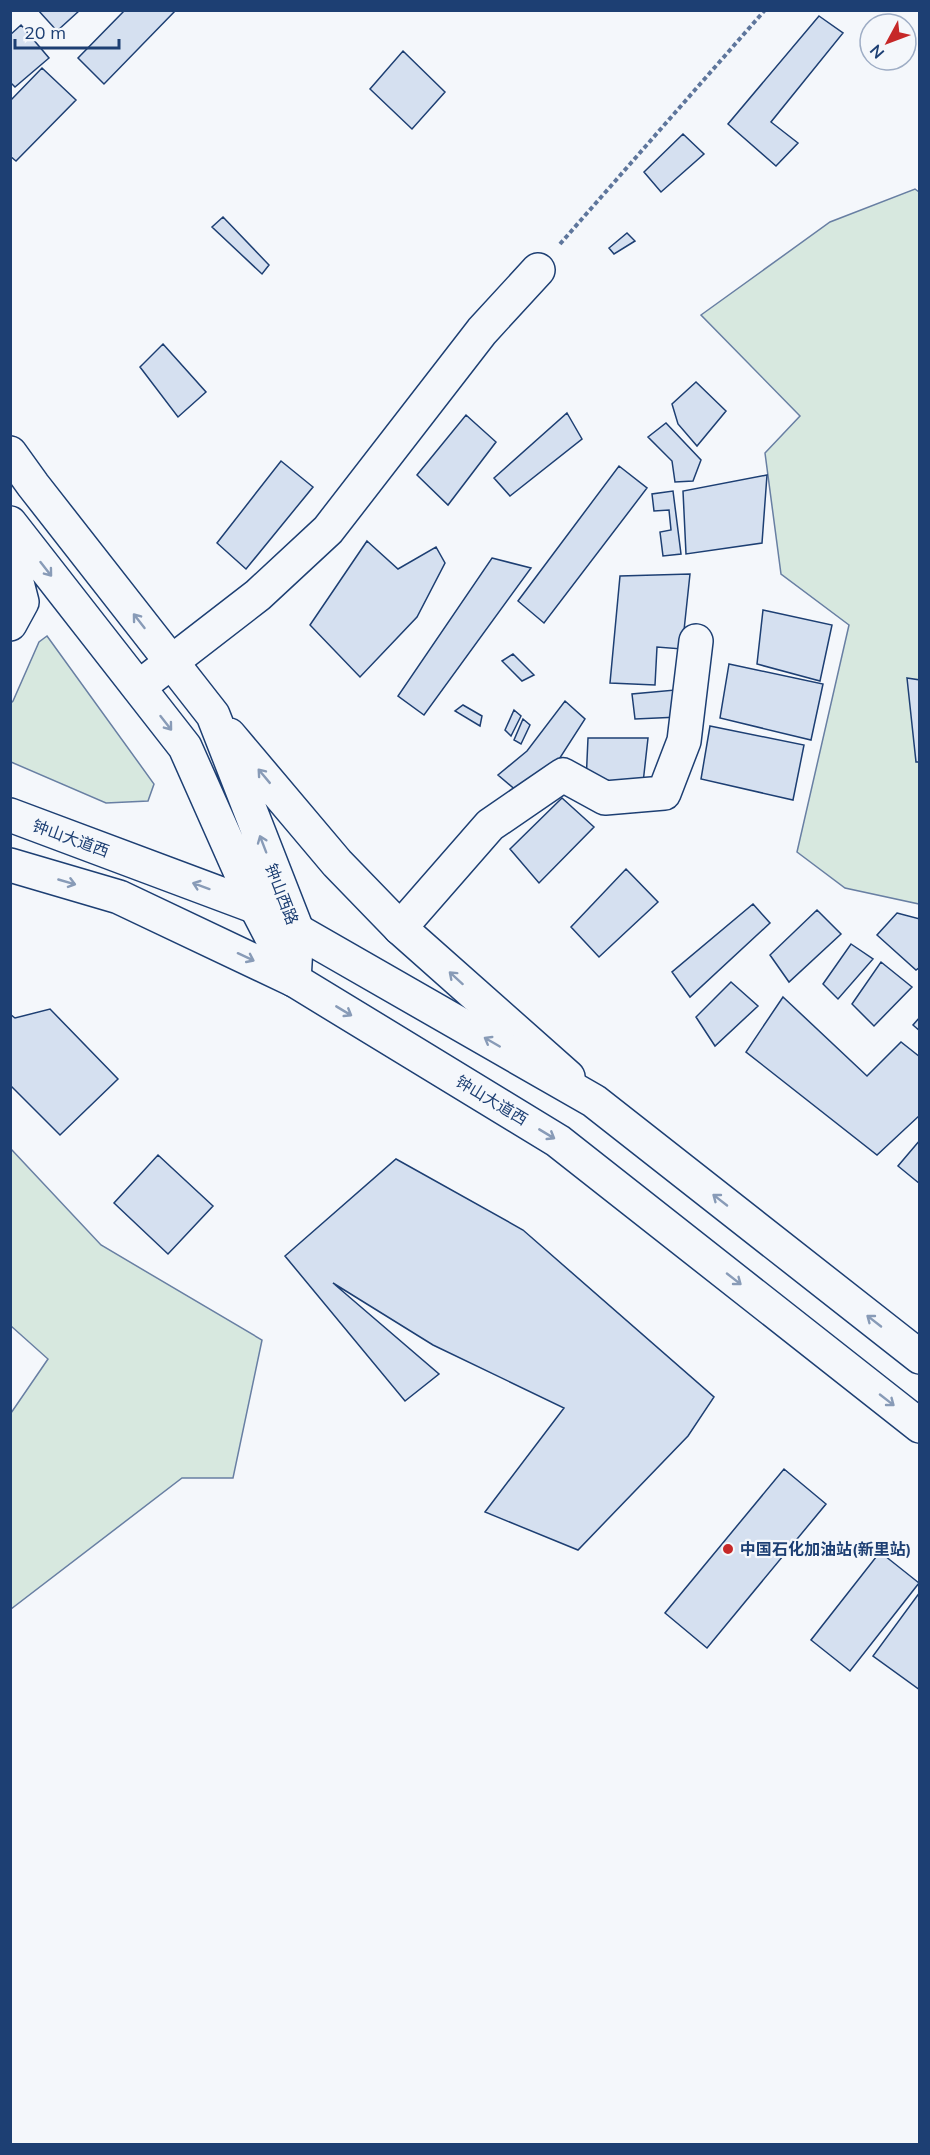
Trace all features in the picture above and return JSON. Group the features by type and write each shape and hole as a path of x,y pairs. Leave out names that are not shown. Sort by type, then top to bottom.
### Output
{"main road":[{"path":"139,687 258,595 328,530 482,331 538,270"},
{"name":"钟山西路","path":"10,453 213,715 297,930 294,980"},
{"name":"钟山西路","path":"10,523 185,747 256,906 294,980"},
{"path":"10,555 22,602 10,624"},
{"path":"400,928 490,825 563,775 605,798 664,793 684,741 696,641"},
{"path":"213,715 337,863 400,928 594,1101"},
{"name":"钟山大道西","path":"10,816 256,906 594,1101 920,1357"},
{"name":"钟山大道西","path":"10,865 119,897 294,980 558,1141 920,1426"}],"path":[{"path":"538,270 765,10"}],"shaded area":[{"path":"915,189 919,192 919,904 845,888 797,852 849,625 781,574 765,453 800,416 701,315 830,222"},
{"path":"47,636 154,784 148,801 106,803 11,762 11,703 39,642"},
{"path":"11,1149 101,1245 262,1340 233,1478 182,1478 11,1609 11,1413 48,1359 11,1326"}],"building":[{"path":"38,10 80,10 57,31"},
{"path":"125,10 176,10 104,84 78,58"},
{"path":"819,16 843,33 771,122 798,143 776,166 728,124"},
{"path":"21,25 49,58 15,87 10,82 10,35"},
{"path":"403,51 445,92 412,129 370,89"},
{"path":"42,68 76,100 16,161 10,156 10,101"},
{"path":"683,134 704,154 661,192 644,172"},
{"path":"223,217 269,265 262,274 212,227"},
{"path":"627,233 635,241 614,254 609,248"},
{"path":"163,344 206,392 178,417 140,367"},
{"path":"696,382 726,411 697,446 678,424 672,404"},
{"path":"567,413 582,439 510,496 494,478"},
{"path":"466,415 496,442 448,505 417,475"},
{"path":"666,423 701,460 693,481 675,482 672,461 648,437"},
{"path":"281,461 313,487 246,569 217,543"},
{"path":"619,466 647,488 544,623 518,601"},
{"path":"767,475 762,543 686,554 683,491"},
{"path":"673,491 681,554 663,556 660,532 671,530 669,510 654,511 652,494"},
{"path":"367,541 398,569 436,547 445,563 417,617 360,677 310,625"},
{"path":"492,558 531,568 424,715 398,696"},
{"path":"690,574 682,649 657,647 655,685 610,683 620,576"},
{"path":"763,610 832,625 820,681 757,664"},
{"path":"513,654 534,675 522,681 502,661"},
{"path":"729,664 823,684 811,740 720,718"},
{"path":"907,678 920,680 920,762 916,762"},
{"path":"675,690 679,717 635,719 632,694"},
{"path":"565,701 585,719 556,764 524,797 498,775 527,751"},
{"path":"463,705 482,716 480,726 455,711"},
{"path":"514,710 521,716 511,736 505,730"},
{"path":"523,719 530,725 521,744 514,740"},
{"path":"710,726 804,745 793,800 701,779"},
{"path":"588,738 648,738 642,792 586,783"},
{"path":"562,798 594,827 539,883 510,849"},
{"path":"626,869 658,902 599,957 571,927"},
{"path":"753,904 770,923 690,997 672,972"},
{"path":"817,910 841,934 789,982 770,955"},
{"path":"897,913 920,919 920,967 916,970 877,935"},
{"path":"851,944 873,959 838,999 823,984"},
{"path":"881,962 912,987 874,1026 852,1004"},
{"path":"731,982 758,1006 715,1046 696,1017"},
{"path":"783,997 867,1076 901,1042 920,1057 920,1115 877,1155 746,1052"},
{"path":"50,1009 118,1079 60,1135 10,1085 10,1014 15,1018"},
{"path":"920,1017 920,1031 913,1025"},
{"path":"920,1140 920,1184 898,1166"},
{"path":"158,1155 213,1206 168,1254 114,1203"},
{"path":"396,1159 523,1230 714,1397 688,1436 578,1550 485,1512 564,1408 433,1345 333,1283 439,1374 405,1401 285,1256"},
{"path":"784,1469 826,1504 707,1648 665,1613"},
{"path":"880,1552 919,1583 850,1671 811,1640"},
{"path":"920,1592 920,1690 873,1656"}],"place":[{"name":"中国石化加油站(新里站)","path":"728,1549"}]}
